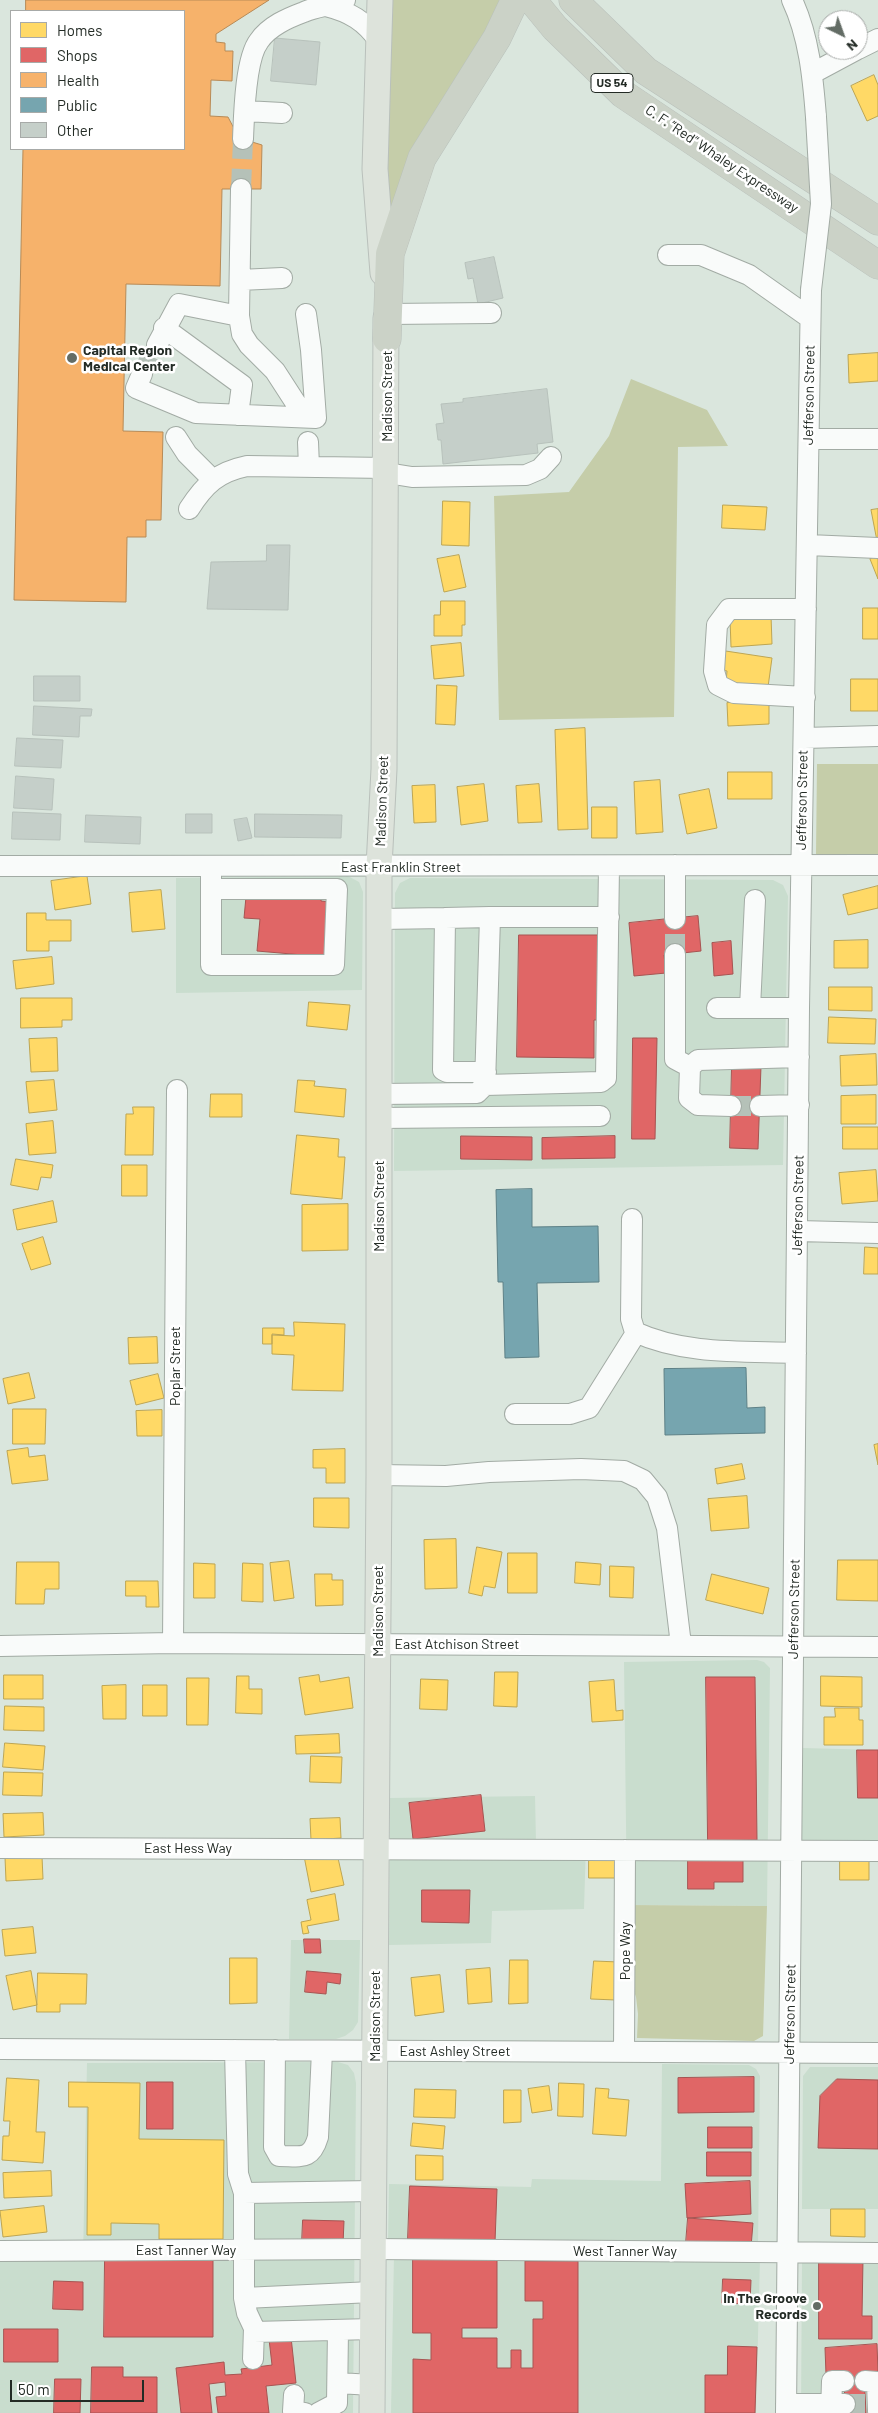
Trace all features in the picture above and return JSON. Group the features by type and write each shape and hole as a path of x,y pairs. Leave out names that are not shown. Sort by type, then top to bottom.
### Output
{"highway":[{"path":"388,327 390,254 422,158 497,38 515,0"},
{"name":"C. F. “Red” Whaley Expressway","path":"532,0 555,28 623,94 878,265"},
{"name":"US 54","path":"573,0 646,71 878,221"}],"main road":[{"name":"Madison Street","path":"372,2413 379,1475 379,867 384,769 388,327 375,169 380,0"}],"street":[{"path":"326,6 344,0"},
{"name":"Jefferson Street","path":"786,2409 801,865 808,545 810,318 821,204 812,72 797,12 792,0"},
{"path":"243,139 251,61 258,42 301,6 326,6 340,10 363,21 380,41"},
{"path":"812,72 837,60"},
{"path":"245,111 282,113"},
{"path":"241,189 239,316 242,334 249,345 275,371 297,405"},
{"path":"668,255 701,255 749,275 810,318"},
{"path":"240,280 282,278"},
{"path":"238,415 242,385 161,336 179,304 239,316"},
{"path":"388,327 491,313"},
{"path":"142,374 136,388 196,413 316,418 311,350 306,314"},
{"path":"176,438 187,454 213,480"},
{"path":"809,439 878,439"},
{"path":"308,442 309,467"},
{"path":"190,509 199,494 213,480 228,470 247,466 387,471 412,477 526,475 540,469 551,457"},
{"path":"808,545 878,548"},
{"path":"805,697 734,693 718,685 714,671 717,625 729,609 806,609"},
{"path":"804,738 878,736"},
{"path":"675,865 676,919"},
{"name":"East Franklin Street","path":"0,866 878,865"},
{"path":"445,918 443,1070 486,1079 601,1082 606,1078 610,866"},
{"path":"211,867 211,965 334,965 337,889 212,889"},
{"path":"750,1008 755,900"},
{"path":"379,1106 477,1093 486,1079 490,917"},
{"path":"380,919 609,917"},
{"path":"675,954 675,1059 690,1067"},
{"path":"717,1008 799,1008"},
{"path":"731,1106 698,1105 688,1098 690,1067 698,1060 799,1057"},
{"name":"Poplar Street","path":"173,1643 177,1090"},
{"path":"760,1106 799,1105"},
{"path":"379,1106 600,1116"},
{"path":"632,1219 631,1319 636,1333 651,1339 705,1350 796,1353"},
{"path":"798,1232 878,1233"},
{"path":"515,1414 570,1414 589,1408 636,1333"},
{"path":"379,1475 446,1476 489,1472 581,1469 624,1472 643,1480 657,1497 667,1528 681,1644"},
{"name":"East Atchison Street","path":"0,1646 173,1643 378,1643 878,1647"},
{"name":"East Hess Way","path":"0,1848 878,1851"},
{"name":"Pope Way","path":"624,2052 625,1850"},
{"name":"East Ashley Street","path":"0,2049 878,2053"},
{"path":"235,2050 238,2174 244,2192 242,2250 244,2298 247,2313 254,2328 253,2359"},
{"path":"275,2050 274,2148 279,2156 306,2156 314,2150 318,2137 322,2051"},
{"path":"244,2192 373,2191"},
{"name":"West Tanner Way","path":"373,2249 878,2253"},
{"name":"East Tanner Way","path":"0,2251 373,2249"},
{"path":"244,2298 372,2292"},
{"path":"254,2332 372,2329"},
{"path":"318,2413 338,2403 338,2330"},
{"path":"786,2409 836,2408 832,2381 844,2381"},
{"path":"864,2381 877,2382 874,2406"},
{"path":"338,2383 372,2385"},
{"path":"294,2395 293,2411 305,2413"}],"shaded area":[{"path":"348,876 359,882 363,892 362,990 176,993 176,878"},
{"path":"410,878 773,880 783,885 788,896 783,1165 394,1171 395,893 400,883"},
{"path":"757,1660 764,1662 770,1668 767,1906 627,1905 624,1662"},
{"path":"803,1748 878,1750 878,1843 801,1843"},
{"path":"535,1796 536,1842 586,1843 584,1909 492,1911 491,1943 389,1945 390,1798"},
{"path":"291,1940 360,1940 358,2022 353,2030 345,2036 336,2039 289,2039"},
{"path":"338,2062 348,2065 354,2073 356,2083 353,2413 0,2413 0,2257 83,2258 87,2063"},
{"path":"662,2064 749,2065 756,2069 760,2076 758,2246 388,2243 389,2184 531,2187 532,2179 661,2181"},
{"path":"810,2067 878,2067 878,2209 802,2209 803,2076"},
{"path":"394,2255 760,2259 756,2413 391,2413"},
{"path":"802,2262 878,2263 878,2413 801,2413"}],"green space":[{"path":"387,0 508,0 396,207 385,221"},
{"path":"631,379 707,410 728,446 678,447 674,717 499,720 494,496 569,492 609,436"},
{"path":"817,764 878,764 878,860 822,859 816,854"},
{"path":"627,1905 767,1906 763,2036 754,2041 637,2038 638,2014 636,1997 628,1975"}],"building: Homes":[{"path":"874,75 878,85 878,116 867,121 851,86"},
{"path":"878,353 878,381 849,383 848,355"},
{"path":"443,501 470,502 469,546 442,545"},
{"path":"723,505 767,507 765,530 722,528"},
{"path":"878,509 878,541 877,541 871,510"},
{"path":"459,555 466,587 444,592 437,559"},
{"path":"878,556 878,579 870,559"},
{"path":"441,601 465,601 465,625 462,625 462,636 434,636 434,615 440,615"},
{"path":"863,608 878,608 878,639 863,639"},
{"path":"771,615 772,644 731,647 730,618"},
{"path":"461,643 464,676 434,679 431,646"},
{"path":"719,650 772,658 768,687 726,682 727,671 717,669"},
{"path":"851,679 878,679 878,711 851,711"},
{"path":"437,685 457,686 455,725 436,724"},
{"path":"769,701 769,724 728,726 727,703"},
{"path":"585,728 588,829 558,830 555,730"},
{"path":"728,772 772,772 772,799 728,799"},
{"path":"660,780 663,832 636,834 634,782"},
{"path":"484,784 488,821 461,825 457,787"},
{"path":"539,784 542,822 518,823 516,786"},
{"path":"435,785 436,822 414,823 412,786"},
{"path":"709,789 717,828 687,834 679,795"},
{"path":"592,807 617,807 617,838 592,838"},
{"path":"87,876 91,904 55,910 51,881"},
{"path":"878,886 878,908 848,915 843,895"},
{"path":"161,890 165,929 132,932 129,893"},
{"path":"27,913 46,913 46,920 71,920 71,941 49,941 49,951 27,951"},
{"path":"868,940 868,968 834,968 834,941"},
{"path":"52,957 54,984 16,989 13,961"},
{"path":"829,987 872,987 872,1011 829,1010"},
{"path":"21,998 72,998 72,1020 62,1020 62,1027 21,1028"},
{"path":"309,1002 350,1005 347,1030 307,1026"},
{"path":"829,1017 876,1019 875,1044 828,1043"},
{"path":"57,1038 58,1071 31,1072 29,1039"},
{"path":"876,1054 877,1085 841,1086 840,1056"},
{"path":"54,1080 57,1110 29,1113 26,1082"},
{"path":"298,1080 315,1081 314,1086 346,1089 344,1117 295,1112"},
{"path":"211,1094 242,1094 242,1117 210,1117"},
{"path":"876,1095 876,1124 841,1124 841,1096"},
{"path":"133,1107 154,1107 153,1155 125,1155 126,1114 133,1114"},
{"path":"53,1121 56,1153 29,1155 26,1124"},
{"path":"843,1127 878,1127 878,1149 843,1149"},
{"path":"297,1135 339,1139 338,1157 345,1157 342,1199 291,1194"},
{"path":"16,1159 53,1165 51,1178 41,1177 38,1190 11,1185"},
{"path":"122,1165 147,1165 147,1196 122,1196"},
{"path":"876,1170 878,1201 842,1204 839,1173"},
{"path":"53,1201 57,1222 17,1230 13,1210"},
{"path":"348,1204 348,1250 302,1251 302,1205"},
{"path":"43,1237 51,1264 31,1270 22,1244"},
{"path":"865,1247 878,1248 878,1274 864,1274"},
{"path":"294,1322 345,1324 343,1391 292,1390 294,1355 272,1354 272,1335 294,1336"},
{"path":"263,1328 284,1328 284,1335 272,1334 272,1344 263,1344"},
{"path":"157,1337 158,1363 129,1364 128,1338"},
{"path":"29,1373 35,1398 8,1404 3,1379"},
{"path":"158,1374 164,1398 136,1405 130,1381"},
{"path":"13,1409 46,1409 45,1444 13,1444"},
{"path":"162,1410 162,1436 137,1436 136,1411"},
{"path":"878,1444 878,1465 874,1445"},
{"path":"28,1448 29,1457 45,1455 48,1480 12,1484 7,1451"},
{"path":"345,1449 345,1483 326,1483 326,1468 313,1468 313,1450"},
{"path":"742,1464 745,1479 717,1484 715,1469"},
{"path":"747,1496 749,1528 711,1531 708,1499"},
{"path":"314,1498 349,1498 349,1528 314,1527"},
{"path":"456,1539 457,1588 425,1589 424,1540"},
{"path":"477,1547 502,1552 495,1588 484,1586 482,1596 469,1593"},
{"path":"508,1553 537,1553 537,1593 508,1593"},
{"path":"838,1560 878,1560 878,1601 837,1600"},
{"path":"289,1561 294,1598 274,1601 270,1563"},
{"path":"17,1562 59,1562 59,1589 45,1589 44,1604 16,1604"},
{"path":"576,1562 601,1564 600,1585 575,1583"},
{"path":"194,1563 215,1564 215,1598 194,1598"},
{"path":"243,1563 263,1564 263,1602 242,1601"},
{"path":"610,1566 634,1567 633,1598 610,1597"},
{"path":"315,1574 332,1574 332,1580 343,1580 343,1605 316,1606"},
{"path":"712,1574 769,1588 763,1614 706,1600"},
{"path":"126,1581 158,1581 159,1607 146,1607 146,1596 126,1596"},
{"path":"495,1672 518,1672 517,1707 494,1706"},
{"path":"4,1675 43,1675 43,1699 4,1699"},
{"path":"319,1675 320,1682 349,1677 353,1708 305,1715 299,1678"},
{"path":"237,1676 249,1676 249,1689 262,1689 262,1714 236,1713"},
{"path":"821,1676 862,1677 862,1707 821,1706"},
{"path":"187,1678 209,1678 208,1725 187,1725"},
{"path":"421,1679 448,1680 447,1710 420,1709"},
{"path":"614,1680 616,1711 623,1710 623,1720 592,1722 589,1682"},
{"path":"126,1685 126,1719 103,1719 102,1686"},
{"path":"143,1685 167,1685 167,1716 143,1716"},
{"path":"5,1706 44,1707 44,1731 4,1730"},
{"path":"835,1708 859,1708 859,1720 863,1720 863,1745 824,1745 824,1717 835,1717"},
{"path":"339,1734 340,1753 296,1754 295,1736"},
{"path":"5,1743 45,1746 43,1770 3,1767"},
{"path":"311,1756 342,1757 341,1783 310,1782"},
{"path":"4,1772 43,1773 42,1796 3,1795"},
{"path":"43,1813 44,1835 4,1837 3,1814"},
{"path":"340,1818 341,1838 311,1840 310,1819"},
{"path":"336,1849 344,1885 311,1892 304,1856"},
{"path":"42,1856 43,1879 6,1881 5,1857"},
{"path":"589,1856 617,1856 617,1878 589,1878"},
{"path":"840,1860 869,1860 869,1880 840,1880"},
{"path":"335,1894 339,1920 307,1926 309,1933 303,1934 301,1922 311,1920 307,1900"},
{"path":"33,1927 36,1953 5,1956 2,1930"},
{"path":"230,1958 257,1958 257,2003 230,2004"},
{"path":"510,1960 528,1960 528,2003 509,2004"},
{"path":"594,1961 619,1962 616,2000 591,1999"},
{"path":"490,1968 492,2002 468,2004 466,1970"},
{"path":"31,1971 37,2005 13,2010 6,1976"},
{"path":"38,1973 87,1974 86,2004 60,2004 60,2012 37,2012"},
{"path":"440,1975 444,2012 415,2016 411,1978"},
{"path":"7,2078 39,2080 36,2132 45,2132 43,2163 2,2160 3,2136 9,2136 10,2121 4,2121"},
{"path":"69,2082 140,2083 139,2139 224,2140 223,2239 159,2239 159,2224 111,2223 111,2235 87,2235 88,2107 69,2107"},
{"path":"559,2083 584,2084 583,2117 558,2116"},
{"path":"549,2086 552,2110 532,2113 528,2089"},
{"path":"596,2088 609,2089 608,2098 629,2100 626,2136 593,2134"},
{"path":"415,2089 456,2090 455,2118 414,2117"},
{"path":"504,2090 521,2090 521,2122 504,2123"},
{"path":"413,2123 445,2126 443,2149 411,2146"},
{"path":"416,2155 443,2156 443,2180 416,2180"},
{"path":"51,2171 52,2196 4,2198 3,2173"},
{"path":"44,2206 47,2232 3,2237 0,2211"},
{"path":"831,2209 865,2209 865,2237 831,2236"}],"building: Shops":[{"path":"321,895 321,901 331,902 326,957 257,951 260,919 244,918 246,897"},
{"path":"698,916 701,951 664,955 666,973 634,976 629,923"},
{"path":"519,935 602,935 601,1020 594,1020 594,1058 517,1057"},
{"path":"731,941 733,974 714,976 712,943"},
{"path":"633,1038 657,1038 655,1139 632,1139"},
{"path":"732,1065 761,1066 758,1149 730,1148"},
{"path":"461,1136 532,1137 532,1160 461,1159"},
{"path":"615,1136 615,1158 542,1159 542,1138"},
{"path":"706,1677 755,1677 757,1840 708,1841"},
{"path":"857,1750 878,1750 878,1798 858,1798"},
{"path":"481,1795 485,1831 413,1839 409,1803"},
{"path":"688,1854 743,1854 743,1882 714,1882 714,1889 688,1889"},
{"path":"422,1890 470,1890 469,1923 422,1922"},
{"path":"304,1939 320,1939 321,1953 305,1953"},
{"path":"307,1971 341,1974 340,1984 327,1982 326,1994 305,1992"},
{"path":"754,2077 754,2112 678,2113 678,2078"},
{"path":"837,2079 878,2080 878,2149 818,2148 820,2096"},
{"path":"147,2082 173,2082 173,2129 147,2129"},
{"path":"708,2127 752,2127 752,2148 708,2148"},
{"path":"707,2152 751,2152 751,2176 707,2176"},
{"path":"750,2181 751,2214 687,2218 685,2184"},
{"path":"410,2186 497,2189 495,2242 408,2239"},
{"path":"688,2218 753,2223 751,2247 686,2243"},
{"path":"303,2220 344,2221 343,2244 302,2243"},
{"path":"413,2256 497,2256 497,2328 462,2328 462,2338 497,2338 497,2368 511,2368 511,2350 521,2350 521,2368 533,2368 533,2319 543,2319 543,2301 525,2301 525,2261 578,2261 578,2413 413,2413 413,2359 431,2360 431,2333 413,2333"},
{"path":"105,2257 213,2257 213,2337 104,2337"},
{"path":"819,2259 863,2259 862,2316 872,2316 872,2339 819,2339"},
{"path":"723,2279 751,2280 750,2304 722,2303"},
{"path":"54,2281 83,2282 83,2310 53,2309"},
{"path":"4,2329 58,2329 58,2362 4,2362"},
{"path":"291,2337 296,2383 266,2386 269,2413 218,2413 216,2397 226,2396 225,2382 209,2384 212,2413 181,2413 176,2368 224,2362 225,2375 242,2374 241,2369 272,2365 269,2339"},
{"path":"877,2344 878,2372 864,2373 866,2413 846,2413 843,2373 826,2374 825,2348"},
{"path":"728,2346 757,2347 755,2413 705,2413 705,2375 727,2375"},
{"path":"92,2367 123,2367 123,2377 157,2377 157,2413 91,2413"},
{"path":"55,2379 81,2379 80,2413 54,2413"}],"building: Health":[{"name":"Capital Region Medical Center","path":"26,0 269,0 216,34 216,42 225,43 225,51 233,51 232,81 211,80 210,116 228,117 239,138 262,145 261,189 222,189 220,286 126,284 123,431 163,432 161,520 146,520 146,537 127,537 126,602 14,600 23,150 185,150 185,10 26,10"}],"building: Public":[{"path":"532,1189 532,1227 598,1226 599,1282 537,1283 539,1357 505,1358 503,1282 498,1282 496,1190"},
{"path":"746,1368 747,1408 765,1407 765,1433 665,1435 664,1369"}],"building: Other":[{"path":"275,38 320,42 316,85 271,81"},
{"path":"494,257 503,298 478,304 473,278 468,279 465,263"},
{"path":"547,389 553,442 537,444 538,453 443,464 441,440 438,440 436,424 444,423 441,404 463,402 463,399"},
{"path":"267,545 290,545 288,610 207,609 211,562 266,561"},
{"path":"34,676 80,676 80,701 34,701"},
{"path":"34,706 92,709 91,716 80,716 79,737 33,735"},
{"path":"17,738 63,740 61,768 15,766"},
{"path":"16,776 54,779 52,810 14,808"},
{"path":"13,812 61,814 60,840 12,839"},
{"path":"186,814 212,814 212,833 186,833"},
{"path":"255,814 342,815 341,838 255,837"},
{"path":"86,815 141,817 140,844 85,842"},
{"path":"247,818 252,838 238,841 234,820"}],"tunnel":[{"path":"241,189 243,139"},
{"path":"142,374 157,345"},
{"path":"675,919 675,954"},
{"path":"731,1106 760,1106"},
{"path":"845,2404 866,2404"}],"place":[{"name":"Capital Region Medical Center","path":"72,358"},
{"name":"In The Groove Records","path":"817,2306"}]}
